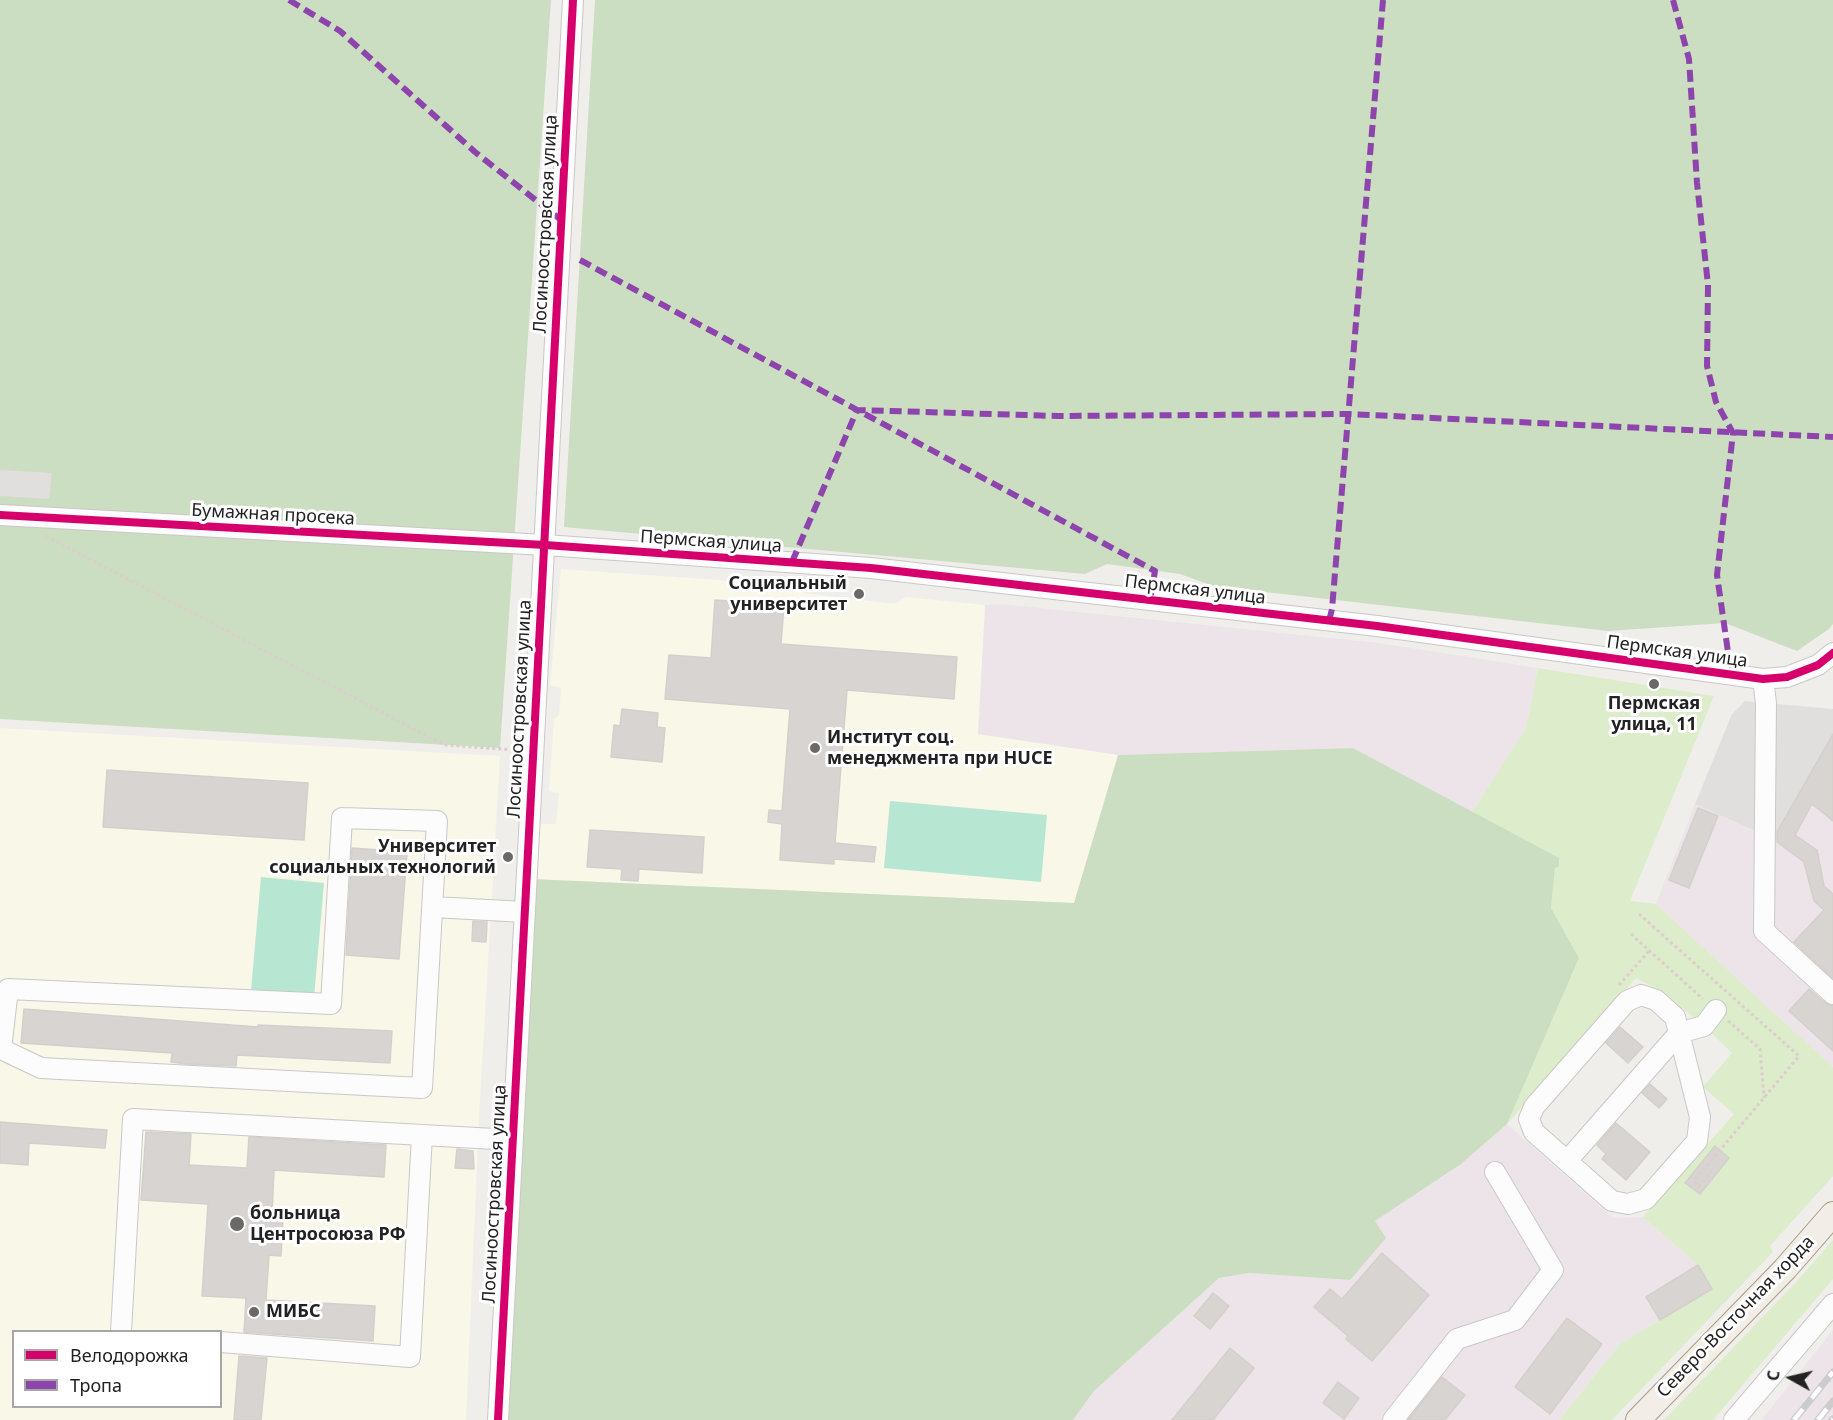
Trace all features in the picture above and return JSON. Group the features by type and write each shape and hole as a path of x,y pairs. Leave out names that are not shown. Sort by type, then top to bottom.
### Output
{"main road":[{"name":"Северо-Восточная хорда","path":"1638,1420 1785,1269 1833,1214"}],"street":[{"name":"Лосиноостровская улица","path":"498,1420 573,0"},
{"name":"Бумажная просека","path":"0,515 545,545"},
{"name":"Пермская улица","path":"545,545 871,567 1365,625 1763,679 1787,677 1818,665 1833,653"},
{"path":"1763,679 1766,703 1764,931 1833,994"},
{"path":"342,818 437,820 433,907 422,1088 40,1068 1,1049 8,989 331,1004 342,818"},
{"path":"433,907 525,912"},
{"path":"1641,995 1656,1000 1676,1017 1701,1116 1697,1141 1646,1199 1628,1204 1612,1201 1567,1161 1534,1132 1529,1124 1531,1111 1631,998 1641,995"},
{"path":"1567,1161 1679,1033 1704,1026 1716,1010"},
{"path":"121,1330 133,1119 513,1140"},
{"path":"222,1342 410,1357 422,1135"},
{"path":"1393,1420 1457,1340 1515,1320 1553,1270 1495,1172"},
{"path":"1734,1420 1833,1304"}],"path":[{"path":"44,534 444,745 533,751"},
{"path":"1639,914 1799,1056 1694,1181 1699,1186 1712,1171"}],"shaded area":[{"path":"0,470 52,473 49,499 0,496"},
{"path":"561,569 804,586 804,593 895,604 906,597 985,605 978,734 1118,755 1074,903 531,879 536,824 556,824 559,793 549,791 554,719 559,715 561,688 550,685"},
{"path":"1001,604 1379,643 1538,668 1526,728 1472,812 1353,748 1118,755 977,735 985,605"},
{"path":"1745,701 1833,709 1833,735 1773,839 1695,804 1732,714"},
{"path":"0,728 500,756 479,1117 466,1420 0,1420"},
{"path":"1833,735 1833,1067 1656,904 1695,804 1773,839"},
{"path":"1507,1124 1613,1218 1643,1217 1698,1265 1712,1289 1621,1343 1559,1420 1073,1420 1093,1392 1219,1278 1249,1273 1350,1280 1374,1221 1461,1164"},
{"path":"1833,1330 1833,1420 1761,1420 1767,1413"}],"green space":[{"path":"0,0 551,0 500,748 0,719"},
{"path":"595,0 1833,0 1833,624 1797,651 1725,623 1608,631 1213,586 1180,574 1107,564 1085,574 564,527"},
{"path":"1538,668 1714,696 1630,901 1656,904 1833,1067 1833,1176 1770,1246 1773,1252 1612,1420 1559,1420 1621,1343 1712,1289 1698,1265 1643,1217 1734,1114 1703,1087 1732,1053 1663,992 1636,978 1507,1124 1579,958 1551,908 1555,868 1472,812 1526,728"},
{"path":"1353,748 1559,858 1559,866 1555,868 1551,908 1579,958 1507,1124 1461,1164 1375,1221 1386,1238 1350,1280 1249,1273 1219,1278 1093,1392 1073,1420 504,1420 531,879 1074,903 1118,755"},
{"path":"890,801 1047,815 1041,882 884,868"},
{"path":"261,877 324,883 314,997 251,991"},
{"path":"1833,1240 1833,1279 1713,1420 1664,1420 1798,1280"}],"building":[{"name":"Институт соц. менеджмента при HUCE","path":"715,600 784,605 781,644 957,657 954,699 847,690 835,843 876,847 874,862 834,859 834,864 780,860 782,824 768,822 769,810 782,811 790,709 665,699 669,655 711,658"},
{"path":"622,709 658,713 657,727 665,728 662,762 611,757 614,725 620,726"},
{"path":"1833,734 1833,821 1812,804 1795,835 1817,850 1824,886 1833,894 1833,978 1794,942 1824,910 1814,901 1804,862 1777,842 1777,832"},
{"path":"107,770 308,783 304,840 103,827"},
{"path":"1698,808 1718,816 1689,888 1669,880"},
{"path":"590,830 704,837 702,873 639,869 638,881 621,880 622,869 587,867"},
{"path":"352,848 407,852 399,959 346,955"},
{"path":"473,921 487,922 486,942 472,941"},
{"path":"1809,989 1825,1003 1833,1006 1833,1051 1789,1011"},
{"path":"24,1009 258,1027 258,1025 392,1031 390,1063 237,1055 236,1066 187,1064 171,1062 172,1053 21,1043"},
{"path":"1620,1027 1643,1047 1628,1063 1606,1043"},
{"path":"1650,1084 1667,1099 1659,1108 1642,1093"},
{"path":"0,1122 107,1130 105,1148 29,1143 28,1165 0,1163"},
{"path":"1616,1123 1650,1152 1626,1180 1602,1159 1606,1154 1597,1145"},
{"path":"146,1132 191,1134 189,1165 247,1168 249,1137 386,1145 384,1177 274,1170 272,1213 283,1213 281,1256 269,1255 266,1300 375,1306 373,1341 244,1332 246,1298 202,1296 208,1204 141,1200"},
{"path":"1715,1146 1729,1158 1700,1194 1685,1183"},
{"path":"457,1149 473,1151 474,1169 455,1168"},
{"path":"1382,1253 1429,1295 1372,1361 1346,1339 1348,1336 1314,1307 1330,1289 1342,1299"},
{"path":"1698,1265 1712,1289 1660,1320 1646,1297"},
{"path":"1213,1293 1229,1306 1210,1329 1194,1316"},
{"path":"1567,1318 1602,1344 1550,1414 1515,1387"},
{"path":"1230,1348 1254,1368 1213,1420 1172,1420"},
{"path":"239,1356 267,1358 261,1420 234,1420"},
{"path":"1442,1377 1465,1395 1445,1420 1408,1420"},
{"path":"1338,1382 1359,1398 1344,1419 1323,1403"}],"railway":[{"path":"1794,1420 1833,1372"},
{"path":"1818,1420 1833,1401"}],"marked path":[{"path":"289,0 340,31 475,152 561,220"},
{"path":"1329,621 1332,609 1383,0"},
{"path":"1673,0 1689,59 1697,183 1708,285 1707,366 1716,402 1733,433 1717,575 1729,659 1735,675"},
{"path":"580,260 1155,571 1150,600"},
{"path":"792,562 857,410 1058,416 1349,414 1833,437"}],"cycle path":[{"path":"498,1420 573,0"},
{"path":"0,515 545,545 871,568 1377,626 1763,679 1787,677 1818,665 1833,653"}],"place":[{"name":"Социальный университет","path":"859,594"},
{"name":"Пермская улица, 11","path":"1654,684"},
{"name":"Институт соц. менеджмента при HUCE","path":"815,748"},
{"name":"Университет социальных технологий","path":"508,857"},
{"name":"больница Центросоюза РФ","path":"237,1224"},
{"name":"МИБС","path":"254,1312"}]}
